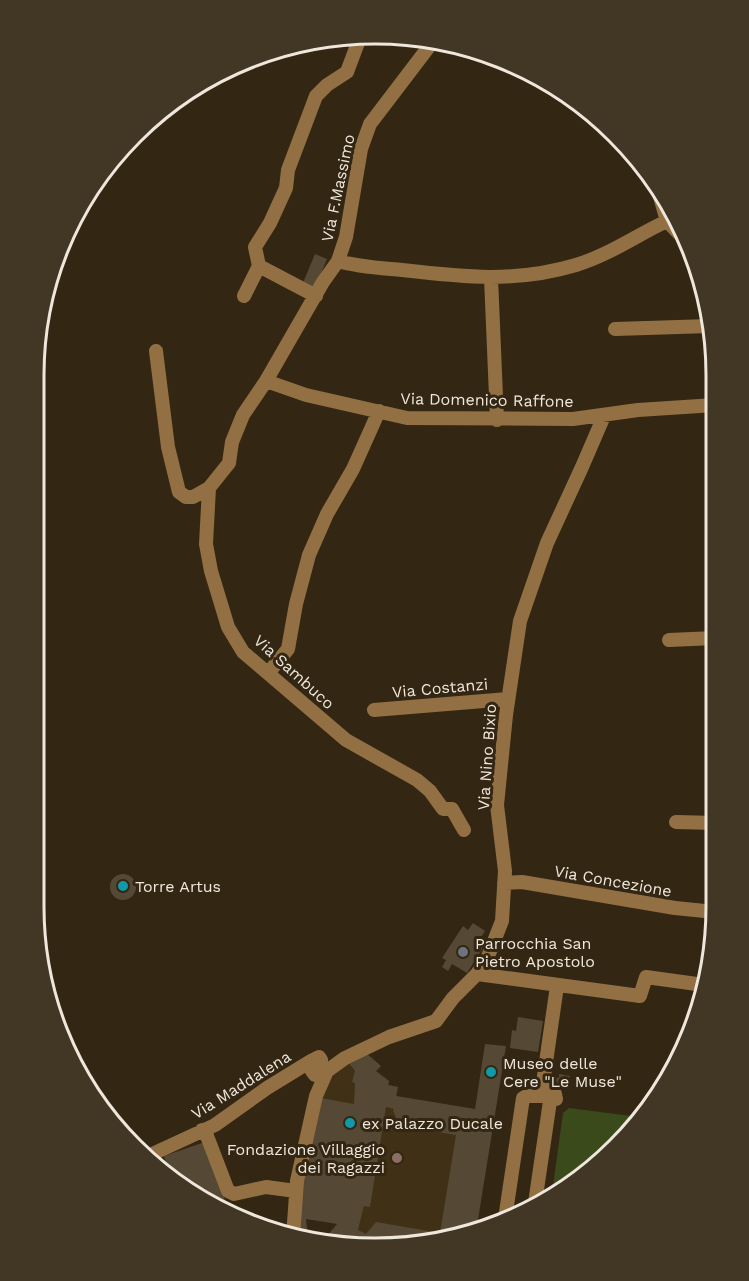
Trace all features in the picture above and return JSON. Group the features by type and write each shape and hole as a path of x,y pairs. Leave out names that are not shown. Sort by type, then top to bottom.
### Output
{"street":[{"path":"244,296 259,266 255,248 270,223 286,188 288,170 316,96 346,72 357,44"},
{"name":"Via F.Massimo","path":"266,381 338,261 346,237 361,149 370,123 427,48"},
{"path":"338,261 420,272 491,278 532,276 604,255 667,221"},
{"path":"259,266 316,296"},
{"path":"491,278 497,420"},
{"path":"615,329 702,326"},
{"path":"156,351 168,447 179,492 186,497 193,497 209,488 229,463 232,442 243,415 266,381"},
{"name":"Via Domenico Raffone","path":"266,381 306,395 407,418 573,419 638,410 706,406"},
{"path":"269,672 288,649 296,604 309,555 327,514 353,469 379,411"},
{"name":"Via Nino Bixio","path":"327,1071 345,1058 389,1037 436,1021 453,998 477,974 487,959 502,921 505,871 497,805 508,699 520,621 547,543 604,416"},
{"name":"Via Sambuco","path":"209,488 206,544 211,571 228,627 243,652 346,740 417,780 430,791 443,809 452,810 464,830"},
{"path":"669,640 706,638"},
{"name":"Via Costanzi","path":"374,710 508,699"},
{"path":"676,822 706,823"},
{"name":"Via Concezione","path":"504,883 522,882 706,911"},
{"path":"477,974 640,996 646,976 696,985"},
{"path":"535,1196 549,1097 543,1083 557,986"},
{"name":"Via Maddalena","path":"154,1153 215,1125 285,1076 319,1057 321,1060 312,1071 315,1076 327,1071"},
{"path":"294,1227 296,1191 316,1096 327,1071"},
{"path":"506,1210 523,1098 527,1096 549,1097"},
{"path":"202,1130 207,1136 228,1191 234,1194 266,1187 296,1191"}],"shaded area":[{"name":"Fondazione Villaggio dei Ragazzi","path":"366,1053 381,1066 376,1071 389,1081 389,1085 398,1087 397,1096 475,1109 472,1126 476,1222 418,1235 354,1237 364,1206 321,1098 328,1076"}],"green space":[{"path":"569,1108 630,1116 609,1141 553,1185 563,1113"}],"building":[{"path":"315,254 327,259 314,290 302,285"},
{"name":"Torre Artus","path":"123,874 132,878 136,887 132,896 123,900 114,896 110,887 114,878"},
{"name":"Parrocchia San Pietro Apostolo","path":"473,923 485,931 478,942 484,946 467,973 452,964 448,971 442,967 446,960 442,958 463,926 468,930"},
{"path":"518,1017 543,1021 538,1052 510,1048 512,1030 516,1031"},
{"path":"485,1044 506,1046 478,1221 440,1231 456,1135 400,1126 394,1109 386,1107 370,1207 364,1206 358,1230 366,1234 376,1222 434,1232 374,1238 331,1235 328,1234 337,1224 306,1219 307,1230 300,1229 300,1187 321,1098 354,1104 355,1083 352,1082 355,1071 348,1062 366,1053 381,1066 376,1071 389,1081 388,1085 398,1087 396,1096 475,1109"},
{"path":"559,1074 570,1076 568,1087 548,1083 550,1076 559,1078"},
{"path":"205,1142 226,1202 173,1169 166,1163 164,1156"}],"place":[{"name":"Torre Artus","path":"123,886"},
{"name":"Parrocchia San Pietro Apostolo","path":"463,952"},
{"name":"Museo delle Cere \"Le Muse\"","path":"491,1072"},
{"name":"ex Palazzo Ducale","path":"350,1123"},
{"name":"Fondazione Villaggio dei Ragazzi","path":"397,1158"}]}
